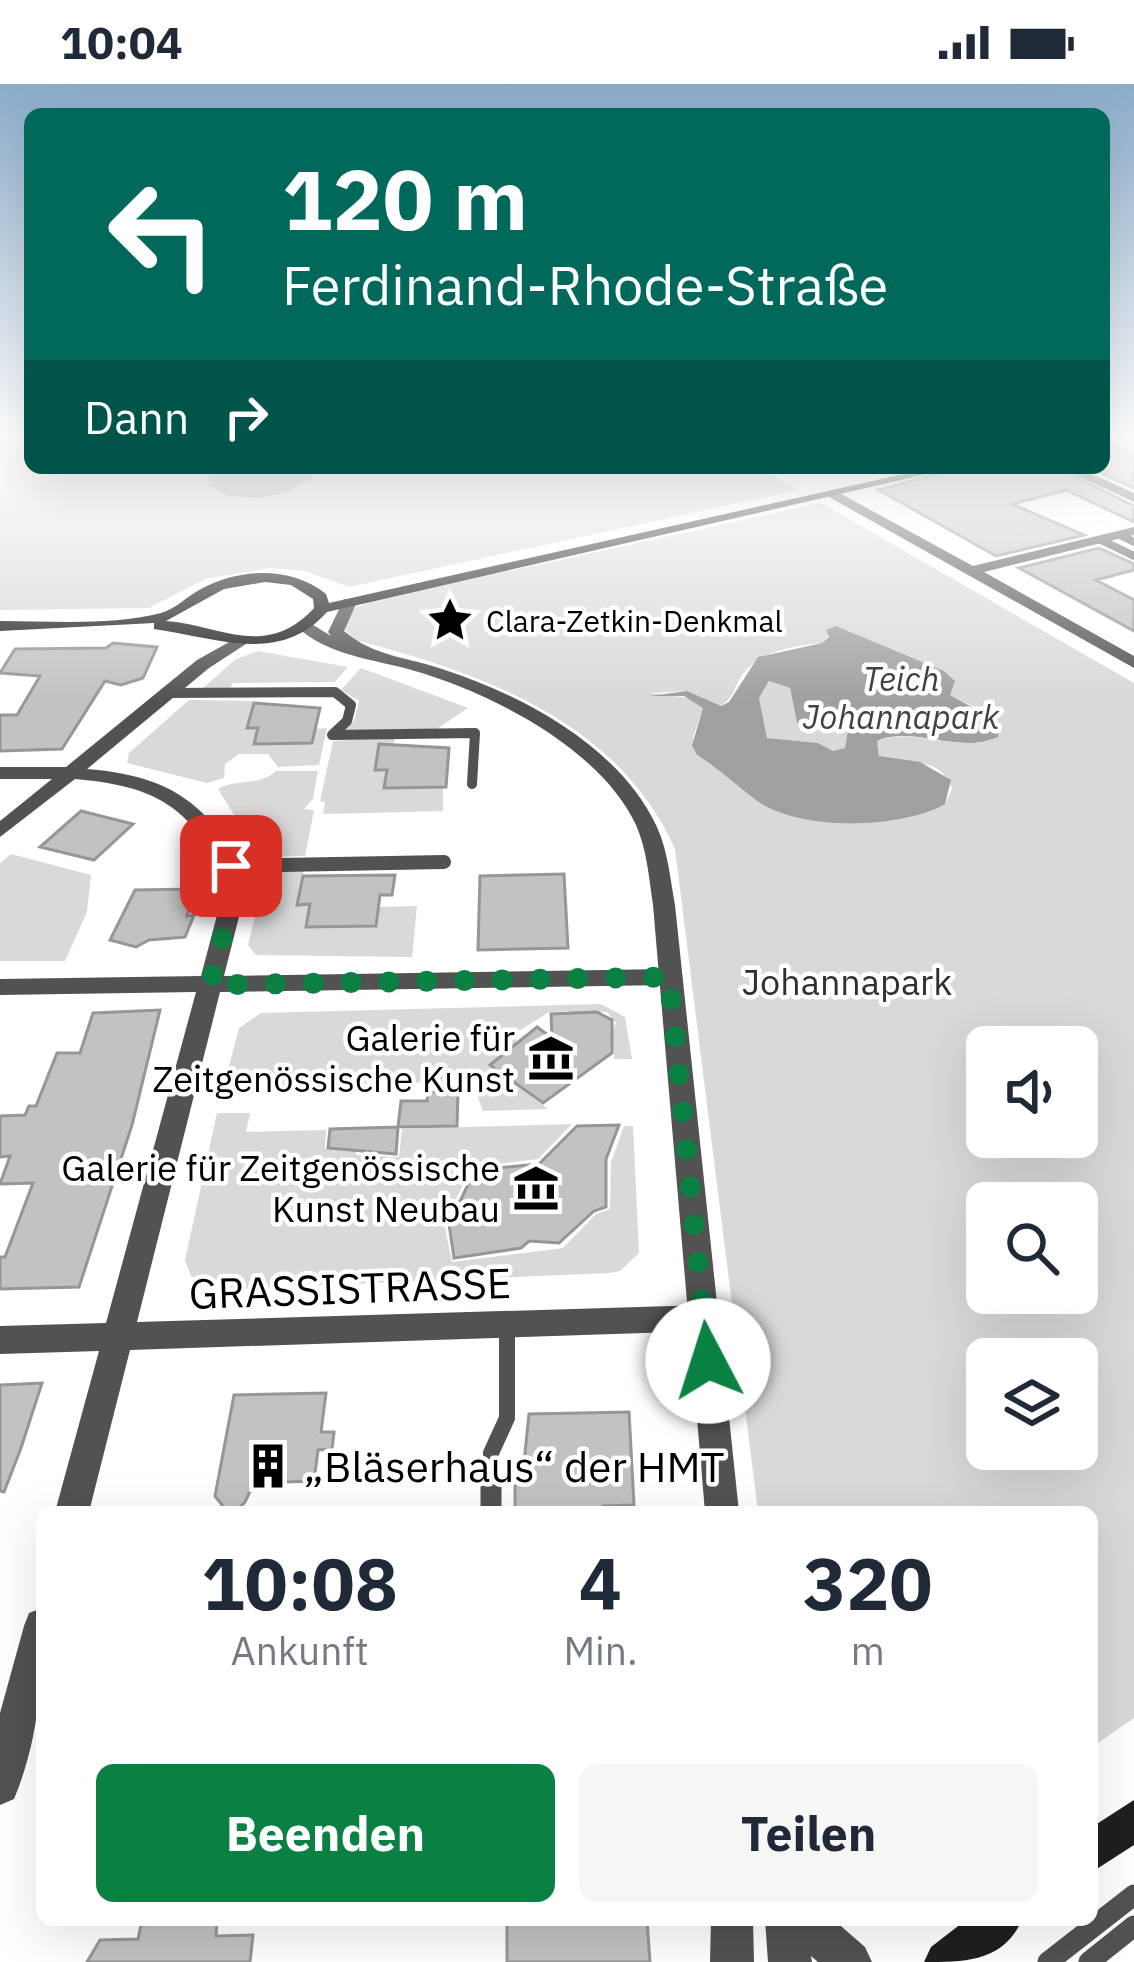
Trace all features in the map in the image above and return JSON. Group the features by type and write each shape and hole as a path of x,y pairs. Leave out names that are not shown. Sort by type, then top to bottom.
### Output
{"main road":[{"path":"0,626 188,618 211,637 240,640 281,635 304,626 320,602 683,527"},
{"path":"188,618 208,591 242,581 292,581 320,602 349,602 403,587"},
{"path":"1098,1847 1134,1820"},
{"path":"946,1962 993,1926"}],"street":[{"path":"892,527 1134,663"},
{"path":"971,571 1129,536"},
{"path":"349,602 336,632 356,651"},
{"path":"304,626 356,651"},
{"path":"281,635 433,671 522,710 610,776 642,818 656,851 721,1506"},
{"path":"202,664 211,637"},
{"path":"0,831 202,664 240,640"},
{"path":"0,773 69,773 161,789 186,802 213,832 237,881 74,1506"},
{"path":"0,987 669,977"},
{"name":"GRASSISTRASSE","path":"0,1340 704,1318"},
{"path":"0,1785 36,1649"},
{"path":"732,1926 732,1962"},
{"path":"787,1926 790,1962"},
{"path":"809,1926 850,1962"}],"lane":[{"path":"1101,540 1134,556"},
{"path":"167,693 335,692 351,705 346,721 332,735 475,733 472,784"},
{"path":"231,866 444,862"},
{"path":"491,1506 491,1453 507,1418 507,1325"},
{"path":"1098,1923 1134,1895"},
{"path":"1048,1962 1094,1926"},
{"path":"1088,1962 1134,1926"}],"green space":[{"path":"0,527 628,527 349,587 305,571 270,568 205,579 149,608 0,610"},
{"name":"Johannapark","path":"712,527 862,527 1134,683 1134,1718 1098,1743 1098,1506 757,1506 675,849 650,805 619,767 582,735 497,687 355,640 344,629 347,612 371,601","holes":["836,626 944,671 950,695 986,713 998,737 968,743 906,737 877,741 879,756 932,766 952,789 945,804 842,823 776,811 697,755 693,737 703,708 689,698 651,693 687,691 720,706 758,660 822,643"]},
{"path":"258,651 348,667 335,682 233,683 230,688 203,688 236,659"},
{"path":"361,668 468,708 432,732 341,732 354,721 359,701 341,690"},
{"path":"769,681 790,688 797,723 848,730 845,748 833,751 818,743 767,738 759,698"},
{"path":"189,700 254,701 247,727 258,728 255,744 312,743 315,729 327,728 319,765 278,767 268,754 239,754 225,764 224,778 207,783 127,763 129,753"},
{"path":"395,737 394,743 379,743 375,770 443,787 443,811 323,814 325,802 320,801 333,741"},
{"path":"276,771 318,771 313,799 304,809 314,810 305,856 260,857 218,789"},
{"path":"11,854 91,875 87,912 65,961 0,961 0,863"},
{"path":"267,868 304,869 297,904 310,904 307,927 376,926 379,907 417,906 412,957 256,955 248,945"},
{"path":"601,1004 625,1017 632,1059 614,1059 613,1041 606,1040 616,1023 607,1012 587,1011 571,1018 570,1011 549,1012 519,1031 516,1043 488,1065 548,1109 483,1111 472,1081 223,1089 239,1028 261,1013"},
{"path":"217,1113 250,1113 246,1132 326,1130 325,1149 399,1157 402,1129 572,1124 538,1159 472,1167 444,1223 452,1262 563,1248 596,1214 610,1209 611,1162 624,1126 633,1126 639,1253 620,1271 609,1273 215,1290 191,1276 185,1260"}],"water":[{"name":"Teich Johannapark","path":"836,626 944,671 955,681 950,695 1001,723 998,737 983,742 906,736 877,741 879,756 920,762 951,780 945,804 903,818 850,823 797,818 774,810 697,755 692,745 703,708 684,696 649,696 687,691 721,706 729,702 758,657 822,643 829,637 826,630","holes":["769,681 790,688 797,723 848,730 845,748 833,751 818,743 767,738 759,698"]}],"building":[{"path":"944,527 1065,527 1084,535 996,556"},
{"path":"1099,548 1134,564 1134,570 1096,580 1134,600 1134,631 1019,568"},
{"path":"113,643 157,647 143,678 121,685 105,681 62,749 0,751 0,715 17,715 40,676 0,673 15,649 106,648"},
{"path":"254,703 320,708 312,743 254,744 258,728 247,728"},
{"path":"379,744 449,748 446,787 384,788 387,770 375,770"},
{"path":"81,811 133,824 94,860 40,847"},
{"path":"564,874 568,948 478,950 480,876"},
{"path":"395,875 392,895 380,895 376,926 306,927 310,904 297,905 303,876"},
{"path":"195,889 187,916 194,915 185,937 149,940 136,947 110,940 135,890"},
{"path":"160,1010 132,1125 79,1287 0,1289 0,1257 5,1257 33,1183 0,1184 10,1156 0,1157 0,1116 25,1115 29,1106 36,1106 57,1053 80,1053 93,1013"},
{"name":"Galerie für Zeitgenössische Kunst","path":"597,1012 612,1020 612,1053 543,1103 490,1065 537,1027 552,1038 551,1014"},
{"path":"428,1092 458,1092 457,1126 398,1127 401,1101 427,1101"},
{"name":"Galerie für Zeitgenössische Kunst Neubau","path":"619,1125 606,1159 606,1207 594,1211 559,1243 529,1241 521,1248 454,1258 449,1224 475,1170 539,1164 577,1126"},
{"path":"398,1127 396,1154 328,1148 330,1129"},
{"path":"42,1383 4,1492 0,1491 0,1385"},
{"name":"„Bläserhaus“ der HMT","path":"326,1393 321,1432 334,1432 332,1449 318,1450 314,1481 254,1483 241,1506 223,1506 215,1496 234,1395"},
{"path":"629,1412 634,1505 515,1506 515,1472 523,1472 529,1414"},
{"path":"141,1926 217,1926 216,1936 253,1935 250,1962 87,1962 100,1940 138,1939"},
{"path":"507,1926 647,1926 650,1962 507,1962"}],"place":[{"name":"Clara-Zetkin-Denkmal","path":"450,620"},
{"name":"Galerie für Zeitgenössische Kunst","path":"551,1058"},
{"name":"Galerie für Zeitgenössische Kunst Neubau","path":"536,1188"},
{"name":"„Bläserhaus“ der HMT","path":"268,1466"}],"route":[{"path":"231,866 237,881 210,985 669,977 708,1361"}]}
